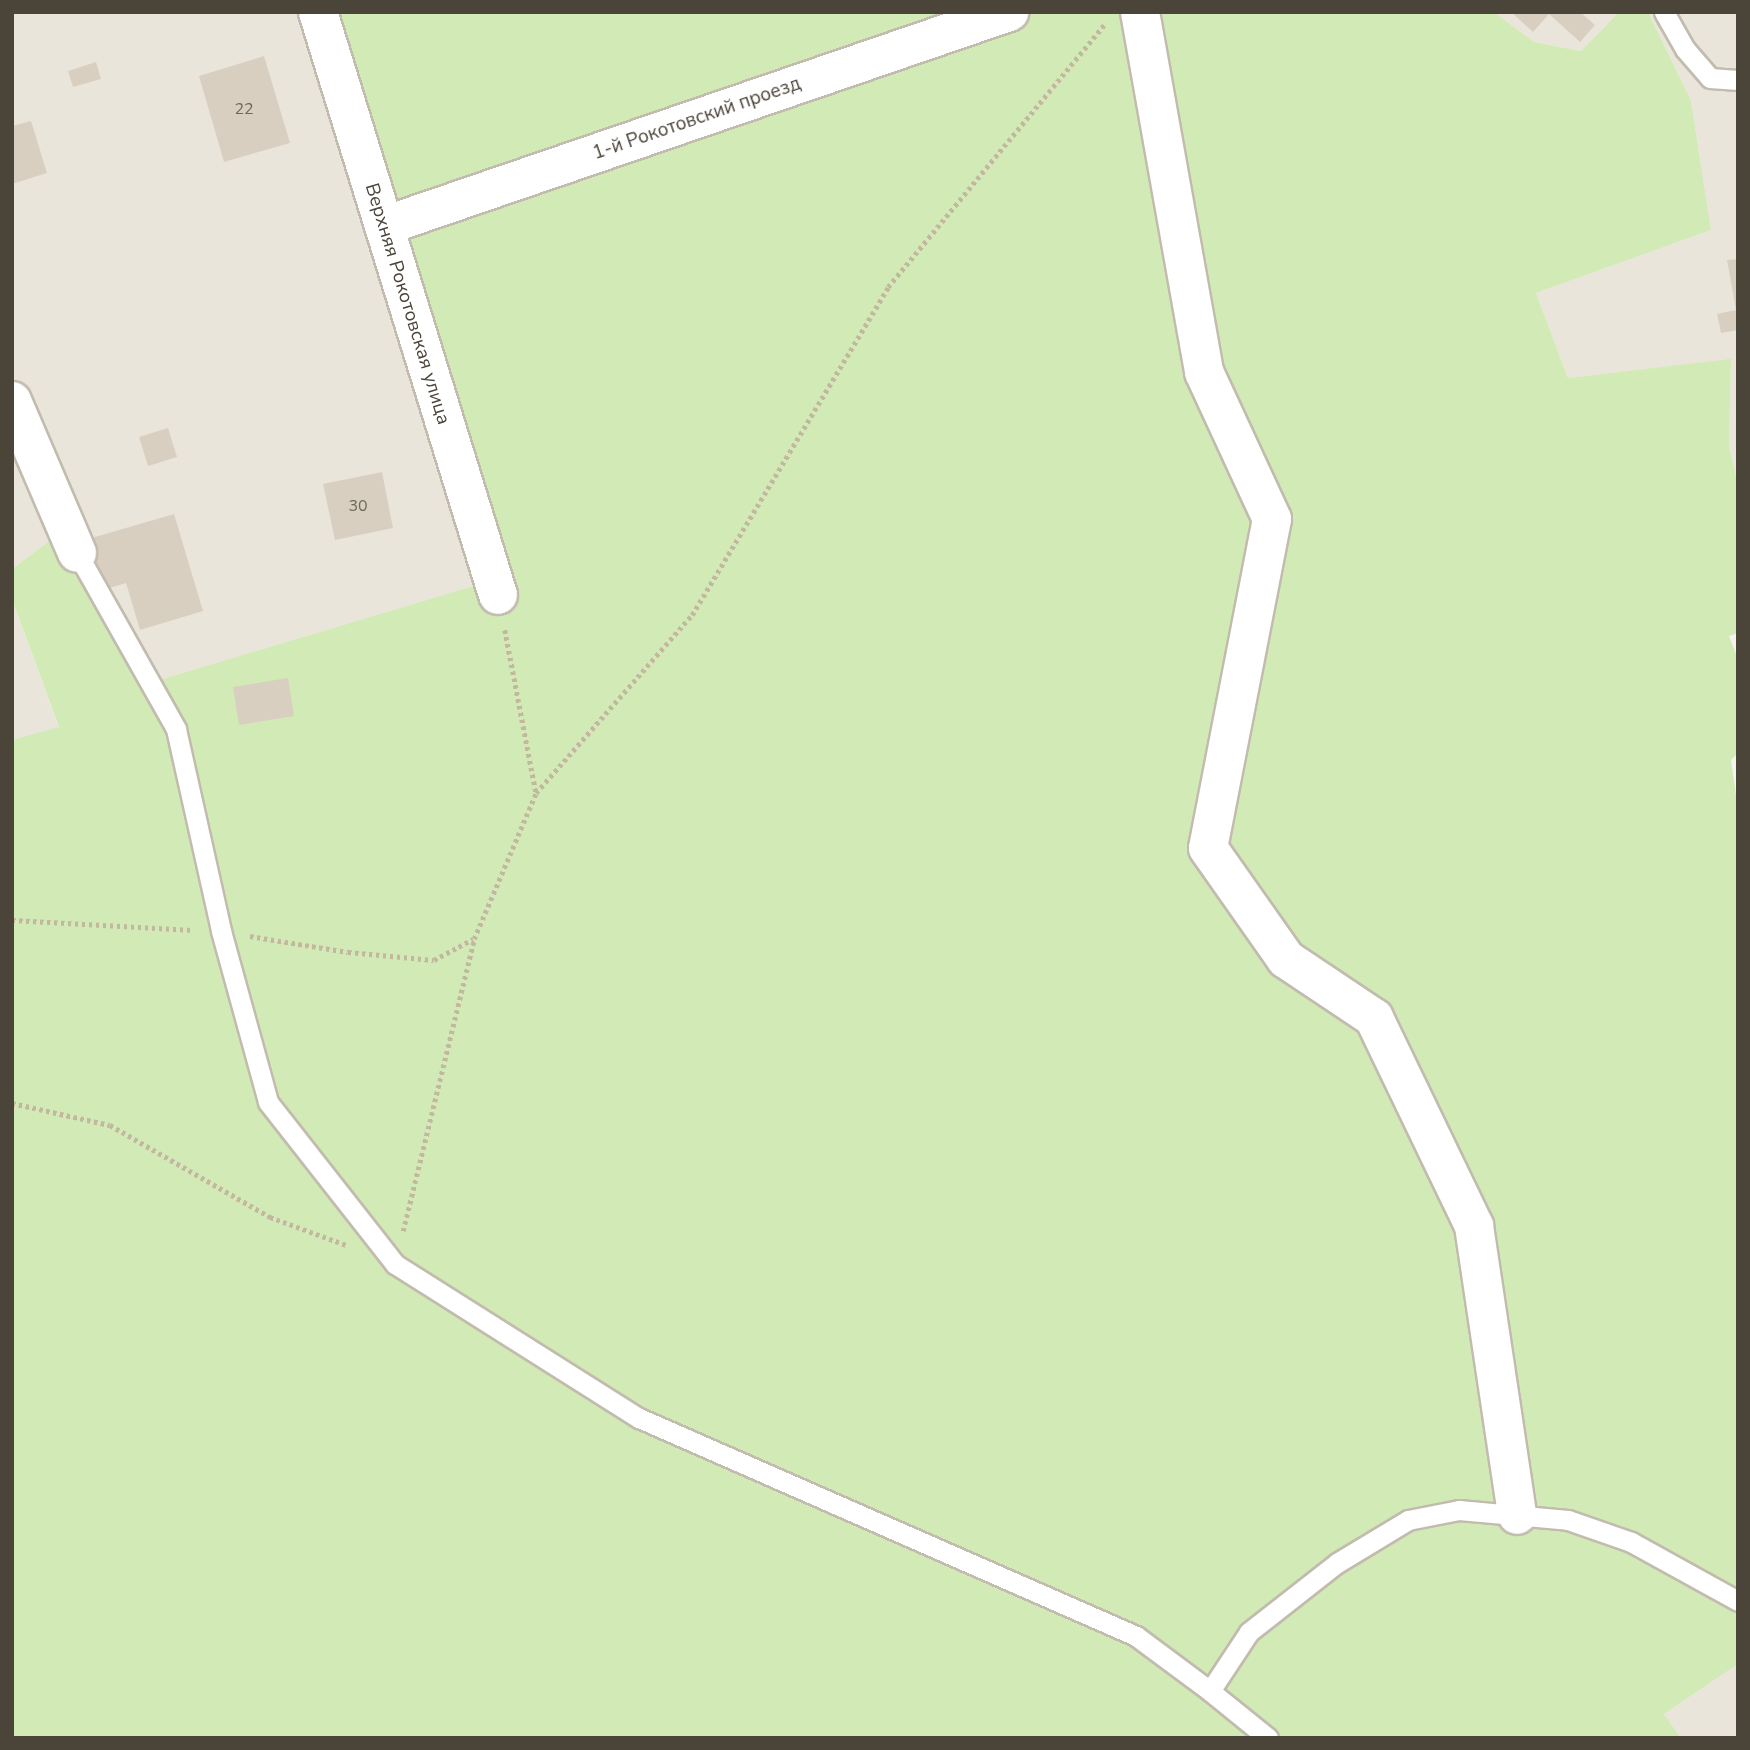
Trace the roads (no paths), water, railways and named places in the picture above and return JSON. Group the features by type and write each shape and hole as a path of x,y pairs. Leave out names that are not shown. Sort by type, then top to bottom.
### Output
{"street":[{"name":"Верхняя Рокотовская улица","path":"318,12 498,595"},
{"name":"1-й Рокотовский проезд","path":"384,226 1009,12"},
{"path":"1140,12 1204,372 1272,519 1208,848 1286,959 1374,1018 1474,1226 1517,1515"},
{"path":"12,401 77,553"}],"lane":[{"path":"1664,12 1685,49 1710,78 1738,80"},
{"path":"77,553 176,729 221,931 268,1102 395,1264 639,1418 1136,1636 1210,1690 1268,1738"},
{"path":"1210,1690 1249,1632 1337,1563 1408,1520 1459,1510 1567,1520 1631,1542 1738,1601"}]}
